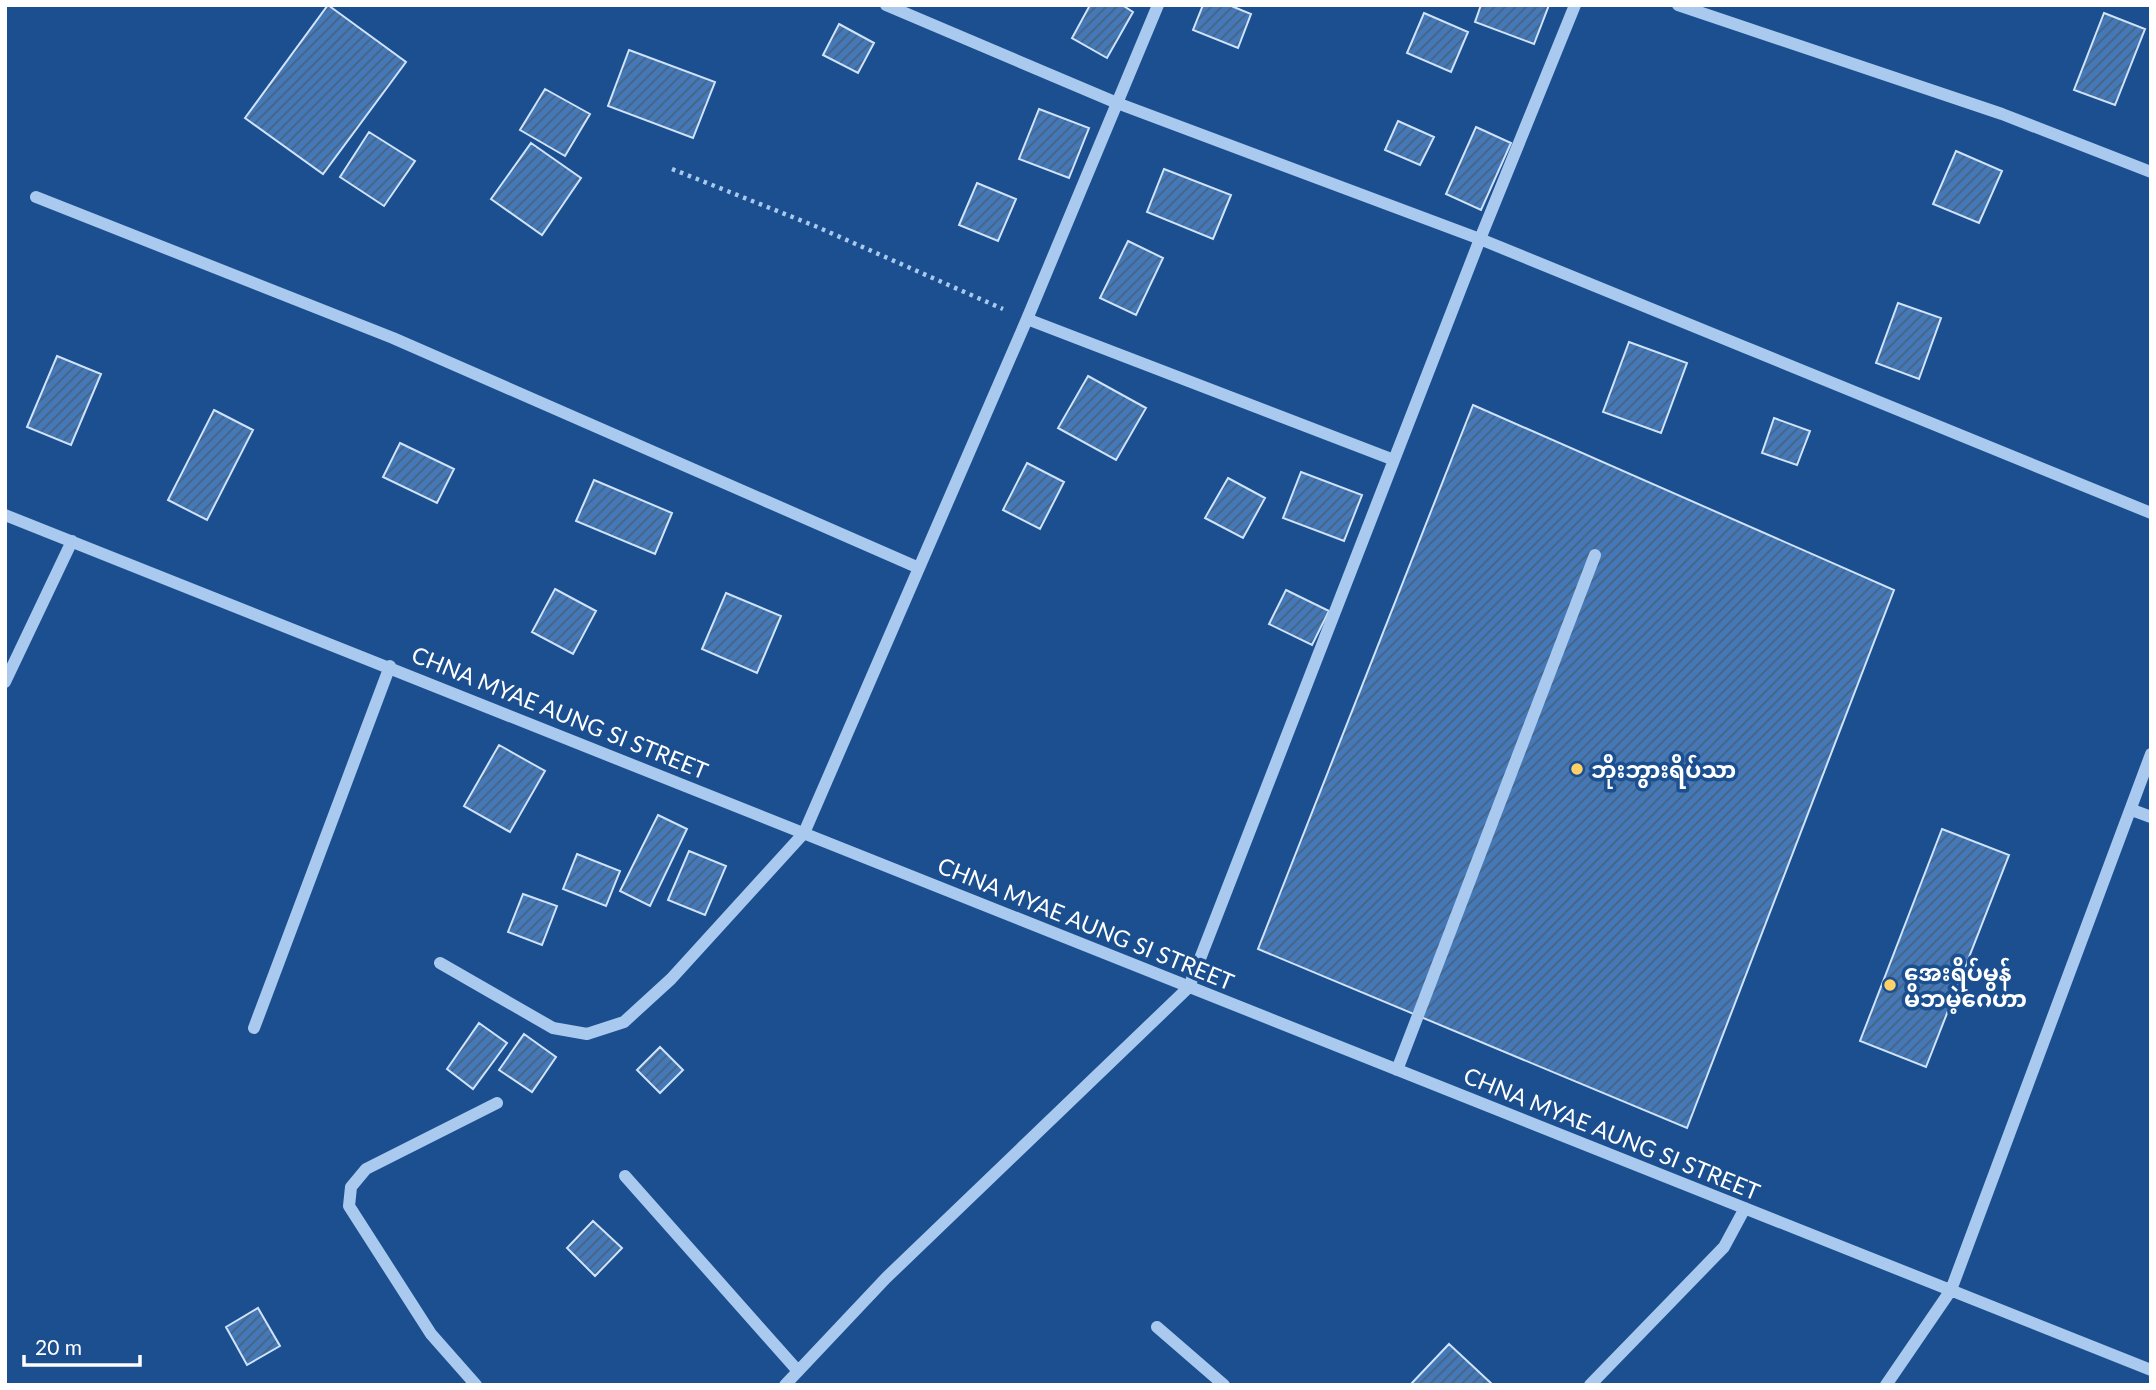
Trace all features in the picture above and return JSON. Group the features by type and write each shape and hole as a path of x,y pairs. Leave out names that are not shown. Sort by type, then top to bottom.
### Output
{"street":[{"path":"886,5 1117,103 1480,239 2151,513"},
{"path":"440,963 553,1028 587,1034 624,1022 671,979 804,833 1027,319 1158,5"},
{"path":"785,1385 886,1278 1189,987 1480,239 1575,5"},
{"path":"1678,5 2002,114 2151,172"},
{"path":"36,197 393,338 919,568"},
{"path":"1027,319 1394,460"},
{"name":"CHNA MYAE AUNG SI STREET","path":"5,515 390,666 2151,1370"},
{"path":"5,682 72,541"},
{"path":"1397,1070 1595,555"},
{"path":"254,1028 390,666"},
{"path":"1886,1385 1951,1290 2151,754"},
{"path":"2132,810 2151,817"},
{"path":"476,1385 430,1334 349,1206 351,1187 366,1169 497,1103"},
{"path":"625,1176 798,1371"},
{"path":"1590,1385 1724,1247 1745,1208"},
{"path":"1157,1327 1224,1385"}],"path":[{"path":"672,169 815,226 1027,319"}],"building":[{"path":"328,5 406,62 323,174 245,118"},
{"path":"1090,5 1122,5 1133,12 1107,58 1072,38"},
{"path":"1203,5 1229,5 1251,14 1238,48 1193,30"},
{"path":"1481,5 1549,5 1534,44 1475,22"},
{"path":"1424,13 1468,32 1451,72 1407,53"},
{"path":"2104,13 2145,29 2115,105 2074,90"},
{"path":"839,24 874,43 858,73 823,55"},
{"path":"629,50 715,82 693,138 608,106"},
{"path":"545,89 590,114 565,156 520,130"},
{"path":"1039,109 1089,128 1069,178 1019,159"},
{"path":"1398,121 1434,137 1420,165 1385,150"},
{"path":"1476,127 1511,143 1481,210 1446,194"},
{"path":"369,132 415,161 384,206 340,177"},
{"path":"531,143 581,178 542,235 491,199"},
{"path":"1956,151 2002,171 1979,223 1933,204"},
{"path":"1164,169 1231,195 1213,239 1147,212"},
{"path":"977,183 1016,199 998,241 959,225"},
{"path":"1128,241 1163,258 1136,315 1100,298"},
{"path":"1898,303 1941,318 1919,379 1876,363"},
{"path":"1629,342 1687,363 1661,433 1603,412"},
{"path":"57,356 101,374 71,445 27,427"},
{"path":"1088,376 1146,408 1116,460 1058,428"},
{"name":"ဘိုးဘွားရိပ်သာ","path":"1473,405 1894,590 1687,1128 1258,949"},
{"path":"214,410 253,430 207,520 168,500"},
{"path":"1774,418 1810,431 1797,465 1762,453"},
{"path":"400,443 454,469 437,503 383,477"},
{"path":"1027,463 1064,482 1040,529 1003,510"},
{"path":"1301,472 1362,495 1344,541 1283,518"},
{"path":"1228,478 1265,498 1243,538 1205,518"},
{"path":"594,480 672,513 655,554 576,521"},
{"path":"555,589 596,611 573,654 532,632"},
{"path":"1286,590 1329,611 1312,645 1269,624"},
{"path":"726,593 781,616 757,673 702,649"},
{"path":"499,745 545,771 510,832 464,806"},
{"path":"658,815 687,829 650,906 620,891"},
{"path":"1942,829 2009,855 1926,1067 1860,1041"},
{"path":"689,851 726,866 705,915 668,900"},
{"path":"577,854 620,871 606,906 563,889"},
{"path":"523,894 557,906 542,945 508,932"},
{"path":"479,1023 507,1043 473,1089 447,1069"},
{"path":"524,1034 556,1057 532,1092 499,1070"},
{"path":"660,1047 683,1070 660,1093 637,1070"},
{"path":"593,1221 622,1248 595,1276 567,1248"},
{"path":"258,1308 280,1346 247,1365 226,1327"},
{"path":"1449,1344 1493,1385 1410,1385"}],"place":[{"name":"ဘိုးဘွားရိပ်သာ","path":"1577,769"},
{"name":"အေးရိပ်မွန် မိဘမဲ့ဂေဟာ","path":"1890,985"}]}
